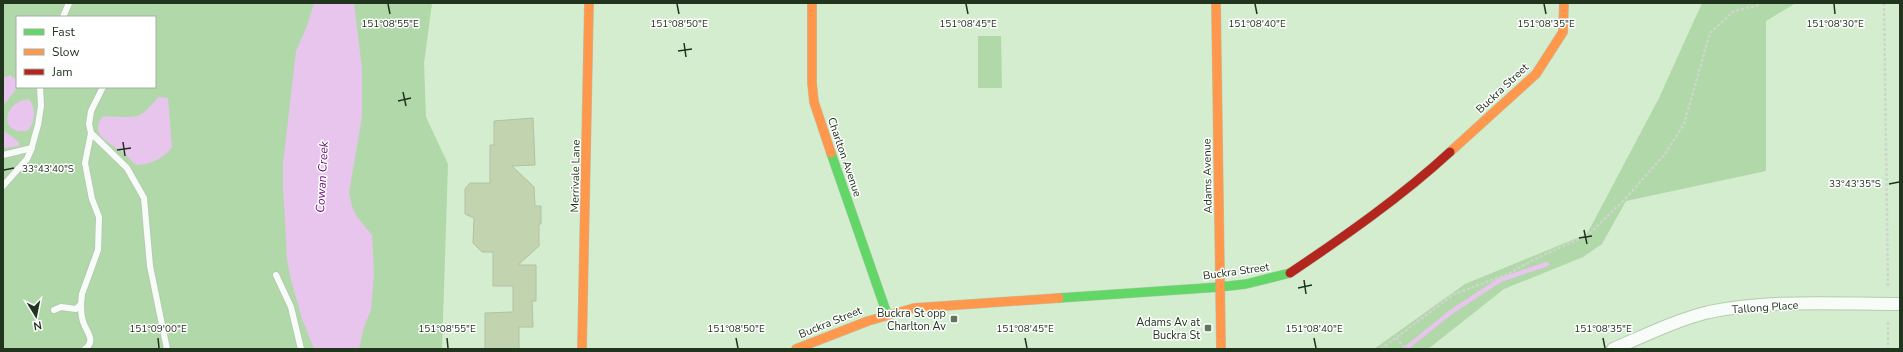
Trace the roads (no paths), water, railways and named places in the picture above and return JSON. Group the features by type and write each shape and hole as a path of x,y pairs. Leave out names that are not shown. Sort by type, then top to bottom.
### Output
{"street":[{"name":"Merrivale Lane","path":"582,349 587,164 589,3"},
{"name":"Charlton Avenue","path":"812,3 812,83 814,102 887,314"},
{"name":"Adams Avenue","path":"1216,3 1221,349"},
{"name":"Buckra Street","path":"796,349 858,323 914,308 1220,287 1265,280 1288,274 1327,248 1426,174 1536,74 1563,32 1564,3"},
{"name":"Tallong Place","path":"1613,349 1671,325 1708,313 1745,306 1819,303 1900,304"}],"lane":[{"path":"63,16 69,3"},
{"path":"3,186 27,159 32,148 40,111 40,88"},
{"path":"85,349 88,347 91,339 89,331 84,325 81,304 82,294 99,244 99,216 92,199 85,163 91,133 89,124 91,112 102,88"},
{"path":"91,133 127,168 144,198 150,266 167,349"},
{"path":"3,155 32,148"},
{"path":"276,275 290,307 300,349"},
{"path":"54,310 61,307 76,310 81,304"}],"water":[{"name":"Cowan Creek","path":"314,3 354,3 362,68 362,117 349,193 352,206 357,217 372,235 374,274 371,310 364,327 359,349 314,349 302,319 290,276 287,259 283,164 296,51 307,26"},
{"path":"10,75 16,79 17,88 3,106 3,78"},
{"path":"159,97 168,98 172,147 161,158 146,164 136,165 125,154 104,139 98,129 98,124 102,117 133,117 143,113"},
{"path":"29,99 33,106 34,114 29,130 19,131 13,129 7,119 9,112 13,106 19,102"},
{"path":"3,130 19,142 19,146 3,148"}],"waterway":[{"path":"1405,349 1451,312 1500,280 1547,264"}],"place":[{"name":"Buckra St opp Charlton Av","path":"954,319"},
{"name":"Adams Av at Buckra St","path":"1208,328"}]}
